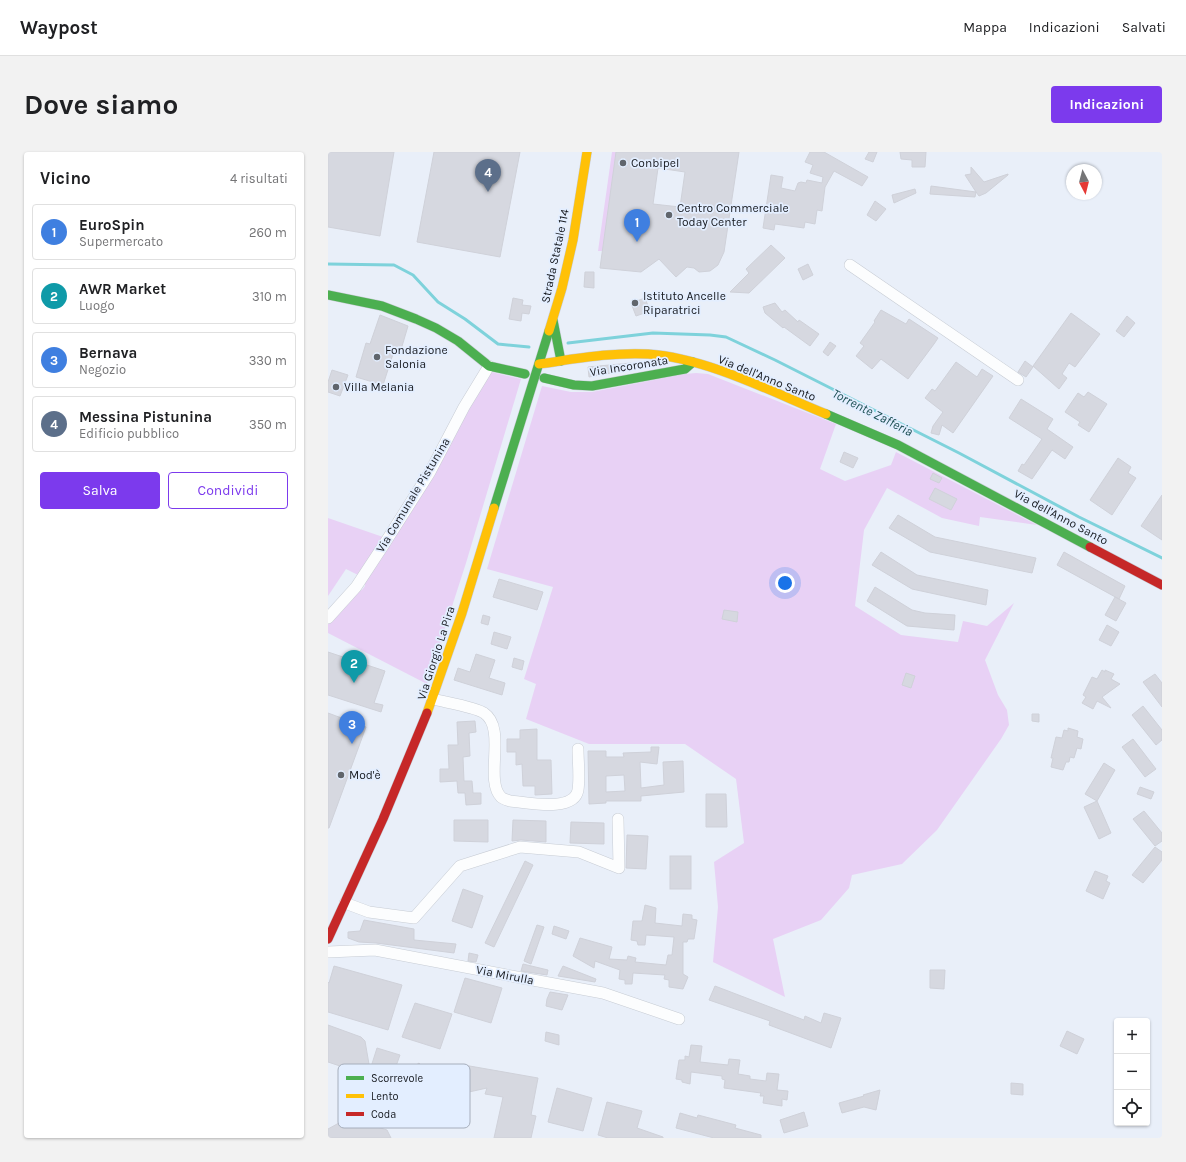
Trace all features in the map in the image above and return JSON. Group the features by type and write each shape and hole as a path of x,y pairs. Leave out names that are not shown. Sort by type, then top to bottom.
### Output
{"street":[{"name":"Strada Statale 114","path":"539,364 566,276 587,152"},
{"path":"850,264 1018,380"},
{"path":"328,295 382,306 429,325 458,341 489,366 525,374"},
{"path":"553,320 561,361"},
{"name":"Via dell'Anno Santo","path":"539,364 635,354 666,356 714,369 862,429 897,445 1023,510 1162,585"},
{"name":"Via Incoronata","path":"544,378 574,385 592,386 685,369 692,362"},
{"name":"Via Giorgio La Pira","path":"328,937 386,812 433,699 462,613 539,364"},
{"name":"Via Comunale Pistunina","path":"328,618 356,587 391,534 430,472 464,407 489,366"},
{"path":"433,699 476,710 484,713 489,718 494,727 495,780 498,792 502,798 510,801 558,805 572,800 578,791 578,749"},
{"path":"344,903 369,912 414,918 460,866 520,847 579,852 619,868 618,819"},
{"name":"Via Mirulla","path":"328,952 375,950 530,979 603,993 679,1019"}],"shaded area":[{"path":"612,152 617,152 603,251 598,251"},
{"path":"491,372 521,379 466,563 427,684 328,633 328,622 350,602 358,591 362,590 365,586 365,582"},
{"path":"696,373 708,374 836,424 820,469 845,481 891,465 896,452 1037,525 980,517 979,526 942,518 887,488 864,530 855,606 901,635 958,642 963,621 987,626 1014,603 985,660 998,695 1007,710 1009,725 1001,739 937,830 902,864 852,875 849,888 821,920 773,939 785,997 713,962 718,907 714,862 744,843 736,779 685,744 589,744 526,719 536,684 524,679 553,587 487,569 542,386 571,392 592,392"},
{"path":"328,518 383,537 358,575 346,569 328,596"}],"building":[{"path":"328,152 394,152 380,236 328,227"},
{"path":"434,152 520,152 500,257 417,242"},
{"name":"Centro Commerciale Today Center","path":"616,152 739,152 724,252 718,265 710,271 699,272 694,268 687,267 676,277 659,259 641,272 600,268","holes":["658,168 685,172 680,207 653,204"]},
{"path":"810,152 824,152 868,177 862,186 834,171 825,187 822,211 817,210 815,224 805,222 804,228 775,224 774,230 763,228 771,175 783,177 781,188 795,191 798,183 806,183 807,180 822,183 823,177 810,173 813,165 805,162"},
{"path":"869,152 877,152 873,162 865,159"},
{"path":"900,152 926,152 925,167 912,167 912,160 901,159"},
{"path":"971,167 984,182 1008,175 986,193 979,196 965,175 971,174"},
{"path":"931,186 976,192 975,197 930,194"},
{"path":"915,189 916,193 894,203 892,195"},
{"path":"875,201 886,209 876,221 867,215"},
{"path":"771,245 785,258 749,293 730,292 749,273 746,269"},
{"path":"808,264 813,275 803,280 798,269"},
{"path":"585,272 594,272 594,288 584,287"},
{"path":"513,298 523,300 522,305 531,306 529,314 522,313 521,321 509,319"},
{"path":"645,298 650,311 636,316 631,303"},
{"path":"775,303 782,312 785,310 798,322 799,320 819,334 810,346 784,327 783,328 765,313 763,307"},
{"path":"881,310 906,324 909,319 938,338 908,379 881,359 872,369 856,356 864,346 860,343 875,322 874,321"},
{"path":"1071,313 1100,334 1075,367 1069,363 1062,374 1067,378 1059,389 1033,366"},
{"path":"380,315 408,326 400,353 394,351 383,385 356,377 366,343 370,344"},
{"path":"1127,316 1135,323 1124,337 1116,331"},
{"path":"830,342 836,346 828,356 823,352"},
{"path":"1025,361 1033,367 1026,377 1018,372"},
{"path":"956,362 977,377 982,369 993,376 953,433 942,425 939,435 931,433 933,426 943,412 925,398 932,389 935,391"},
{"path":"631,363 632,369 589,377 588,367"},
{"name":"Villa Melania","path":"332,370 348,375 340,396 328,392 328,382"},
{"path":"1088,392 1107,404 1089,432 1078,425 1080,422 1065,412 1078,393 1084,397"},
{"path":"1021,399 1053,419 1047,429 1073,447 1065,459 1052,450 1032,479 1018,471 1042,439 1009,418"},
{"path":"844,452 858,458 853,468 840,462"},
{"path":"1118,458 1131,467 1128,473 1136,478 1112,515 1090,500"},
{"path":"933,473 942,478 939,483 930,479"},
{"path":"935,488 957,499 951,510 929,499"},
{"path":"1162,495 1162,540 1141,526"},
{"path":"898,515 935,537 1036,558 1032,573 930,552 889,528"},
{"path":"881,552 917,575 988,590 986,605 912,589 872,565"},
{"path":"1064,552 1125,586 1119,599 1057,565"},
{"path":"499,579 543,592 537,610 493,597"},
{"path":"875,587 912,610 925,613 955,615 954,630 907,626 867,601"},
{"path":"1115,597 1126,603 1116,621 1105,615"},
{"path":"724,610 738,612 737,622 722,619"},
{"path":"483,615 490,617 488,625 481,623"},
{"path":"1107,625 1119,632 1111,646 1099,640"},
{"path":"494,632 511,637 507,649 491,644"},
{"path":"328,652 385,671 374,703 383,705 381,712 328,695"},
{"path":"476,654 495,660 489,678 505,683 502,695 454,680 458,668 470,672"},
{"path":"514,658 524,661 522,670 512,667"},
{"path":"1102,670 1114,674 1111,679 1120,684 1102,697 1111,708 1097,701 1093,709 1082,703 1086,697 1083,695 1092,677 1097,679"},
{"path":"906,673 915,676 911,688 902,685"},
{"path":"1155,674 1162,683 1162,707 1143,682"},
{"path":"1143,706 1162,730 1162,740 1156,745 1132,715"},
{"path":"328,713 366,727 329,828 328,828"},
{"path":"1032,714 1039,714 1039,722 1032,721"},
{"path":"475,721 476,732 469,733 470,756 463,757 464,781 472,781 473,793 481,793 481,804 466,805 465,793 458,793 457,781 440,782 440,769 449,769 448,745 458,745 457,722"},
{"path":"1068,728 1078,731 1077,737 1083,739 1081,749 1077,748 1074,758 1070,757 1069,762 1066,762 1063,770 1051,767 1053,758 1051,758 1056,737 1062,738 1064,730 1068,731"},
{"path":"537,729 537,760 551,760 552,794 535,795 535,786 523,786 522,764 516,765 516,752 507,752 507,739 520,739 520,730"},
{"path":"1133,739 1156,769 1145,777 1122,747"},
{"path":"651,747 659,747 657,764 640,762 641,788 664,785 663,762 683,761 684,792 641,796 641,801 606,801 606,803 589,804 588,751 606,751 606,757 624,757 623,753 651,752","holes":["624,775 625,791 606,792 606,776"]},
{"path":"1104,763 1115,770 1097,801 1085,794"},
{"path":"1140,787 1154,792 1151,799 1137,794"},
{"path":"706,794 726,794 727,827 706,827"},
{"path":"1097,801 1111,833 1099,839 1084,807"},
{"path":"1144,811 1162,833 1162,841 1155,846 1133,819"},
{"path":"454,820 488,820 488,842 454,841"},
{"path":"513,820 546,821 546,842 521,840 512,841"},
{"path":"571,822 604,823 604,844 570,843"},
{"path":"627,835 648,836 646,869 626,868"},
{"path":"1155,847 1162,852 1162,860 1143,883 1132,875"},
{"path":"670,856 691,856 691,889 670,889"},
{"path":"525,861 533,865 494,947 485,943"},
{"path":"1095,871 1108,876 1106,881 1110,883 1103,899 1086,891"},
{"path":"463,889 483,896 472,928 452,921"},
{"path":"645,905 656,908 655,923 682,926 683,914 692,915 692,919 697,920 694,939 688,939 687,942 683,942 683,974 688,977 683,989 669,987 669,980 664,979 665,975 633,973 632,984 625,984 625,980 619,979 620,970 595,961 594,968 573,956 580,938 612,947 609,959 627,960 628,956 636,958 635,962 666,965 668,955 672,955 674,937 646,935 645,945 638,945 637,941 631,940 633,921 642,921"},
{"path":"364,920 414,929 414,940 456,944 454,953 359,942 348,938 348,932 360,931"},
{"path":"537,925 544,927 531,964 524,961"},
{"path":"554,926 569,931 566,939 552,934"},
{"path":"469,953 478,955 476,962 468,961"},
{"path":"523,964 548,970 547,975 521,971"},
{"path":"334,966 402,985 388,1030 328,1012 328,982 329,983"},
{"path":"563,966 596,979 595,982 558,976"},
{"path":"930,970 945,970 944,989 930,988"},
{"path":"465,978 502,988 491,1023 454,1012"},
{"path":"715,986 804,1020 805,1016 821,1023 824,1013 841,1018 831,1048 769,1025 770,1021 709,1000"},
{"path":"550,992 568,995 562,1010 546,1006"},
{"path":"415,1003 452,1014 440,1049 402,1037"},
{"path":"328,1025 361,1037 365,1041 369,1064 338,1064 338,1065 328,1062"},
{"path":"1067,1031 1084,1039 1077,1054 1060,1046"},
{"path":"546,1032 559,1035 559,1045 545,1041"},
{"path":"691,1045 702,1046 700,1062 728,1065 729,1059 740,1060 738,1074 750,1076 750,1079 766,1081 767,1073 779,1074 777,1090 788,1091 787,1100 782,1099 782,1106 763,1103 764,1096 760,1096 761,1093 724,1088 725,1080 722,1079 722,1076 691,1072 690,1084 676,1079 679,1060 685,1060 685,1056 689,1057"},
{"path":"377,1048 400,1055 397,1064 372,1064"},
{"path":"470,1066 538,1078 531,1115 536,1116 531,1138 494,1138 503,1097 485,1094 487,1088 470,1092"},
{"path":"1011,1083 1023,1084 1023,1095 1011,1094"},
{"path":"557,1088 592,1098 583,1131 548,1122"},
{"path":"880,1090 876,1110 864,1107 842,1113 839,1103"},
{"path":"607,1102 642,1111 637,1128 663,1138 608,1138 598,1135"},
{"path":"804,1112 808,1126 784,1133 780,1120"},
{"path":"680,1113 697,1118 698,1115 736,1125 735,1128 761,1135 761,1138 714,1138 676,1128"},
{"path":"338,1124 338,1128 380,1128 387,1130 391,1138 328,1138 328,1129"}],"waterway":[{"name":"Torrente Zafferia","path":"328,264 394,265 413,275 438,302 465,319 498,344 529,347"},
{"name":"Torrente Zafferia","path":"568,343 653,333 726,337 775,360 959,453 1079,517 1162,558"}],"traffic: fast":[{"path":"328,295 382,306 416,319 436,328 458,341 489,366 525,374"},
{"path":"553,320 561,361"},
{"path":"494,508 549,331"},
{"path":"544,378 574,385 592,386 685,369 693,362"},
{"path":"826,414 898,445 1090,547"}],"traffic: slow":[{"path":"549,331 562,288 573,240 587,152"},
{"path":"539,364 593,356 620,354 648,354 670,357 693,362 739,377 826,414"},
{"path":"427,713 462,613 494,508"}],"traffic: jam":[{"path":"1090,547 1162,585"},
{"path":"328,939 383,819 427,713"}],"place":[{"name":"Conbipel","path":"623,163"},
{"name":"Messina Pistunina","path":"488,192"},
{"name":"Centro Commerciale Today Center","path":"669,215"},
{"name":"EuroSpin","path":"637,242"},
{"name":"Istituto Ancelle Riparatrici","path":"635,303"},
{"name":"Fondazione Salonia","path":"377,357"},
{"name":"Villa Melania","path":"336,387"},
{"name":"AWR Market","path":"354,683"},
{"name":"Bernava","path":"352,744"},
{"name":"Mod'è","path":"341,775"}]}
